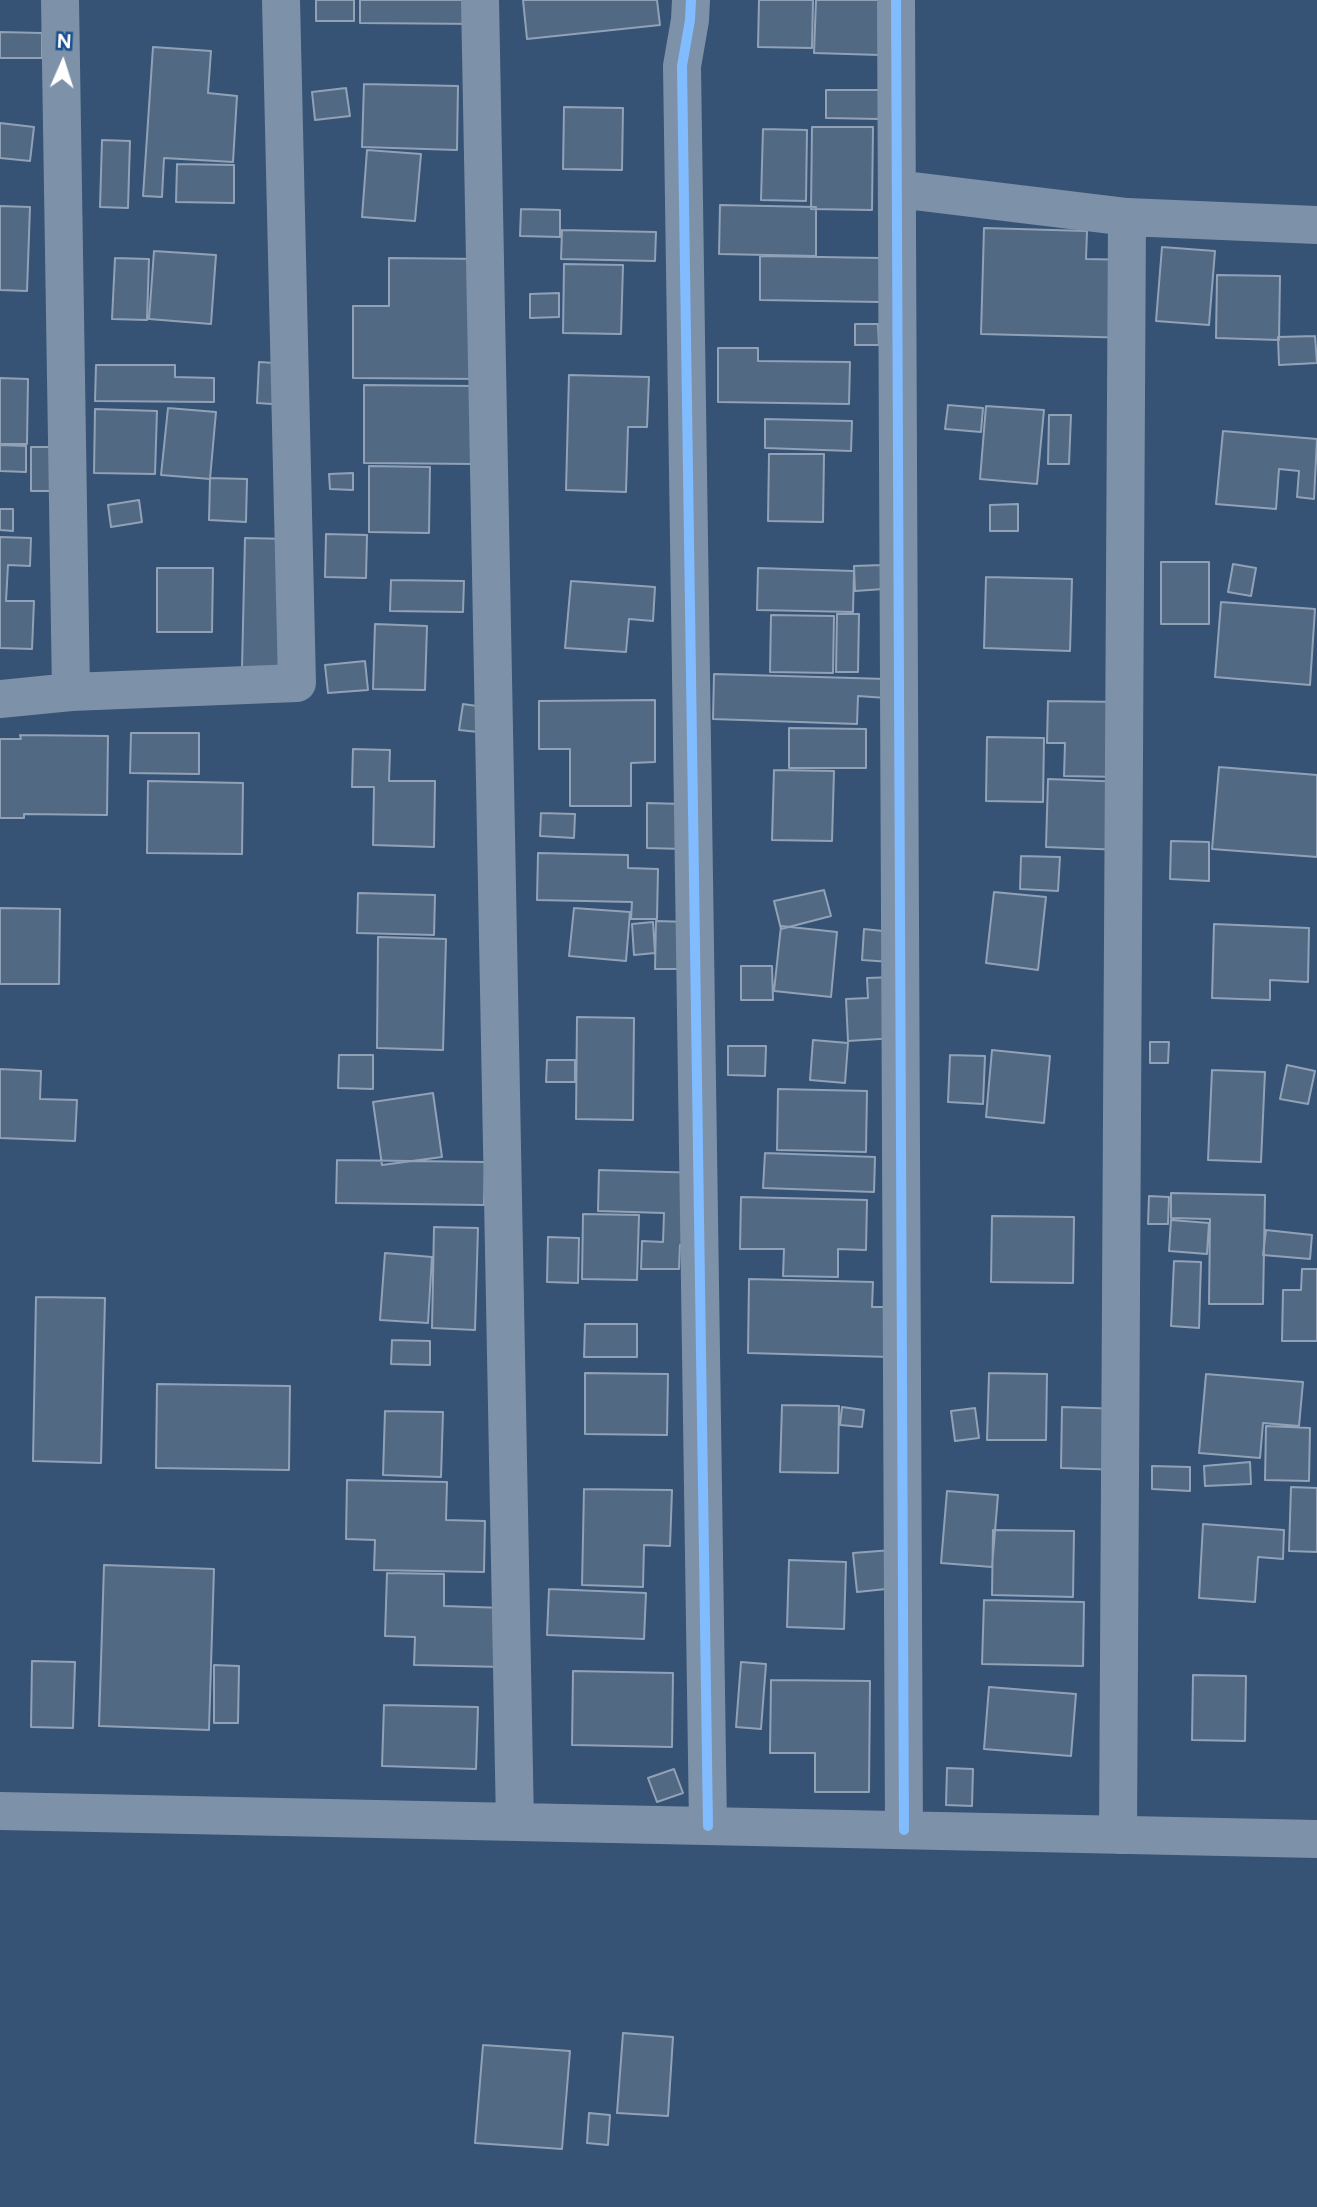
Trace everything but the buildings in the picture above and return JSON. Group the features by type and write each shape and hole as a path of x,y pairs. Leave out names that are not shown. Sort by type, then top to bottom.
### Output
{"street":[{"path":"60,0 71,692"},
{"path":"0,699 71,692 297,683 281,0"},
{"path":"480,0 515,1822"},
{"path":"691,0 682,66 708,1826"},
{"path":"896,0 904,1830"},
{"path":"897,189 1127,217 1317,225"},
{"path":"1118,1835 1127,217"},
{"path":"0,1811 1317,1839"}],"cycle path":[{"path":"691,0 682,66 708,1826"},
{"path":"896,0 904,1830"}]}
